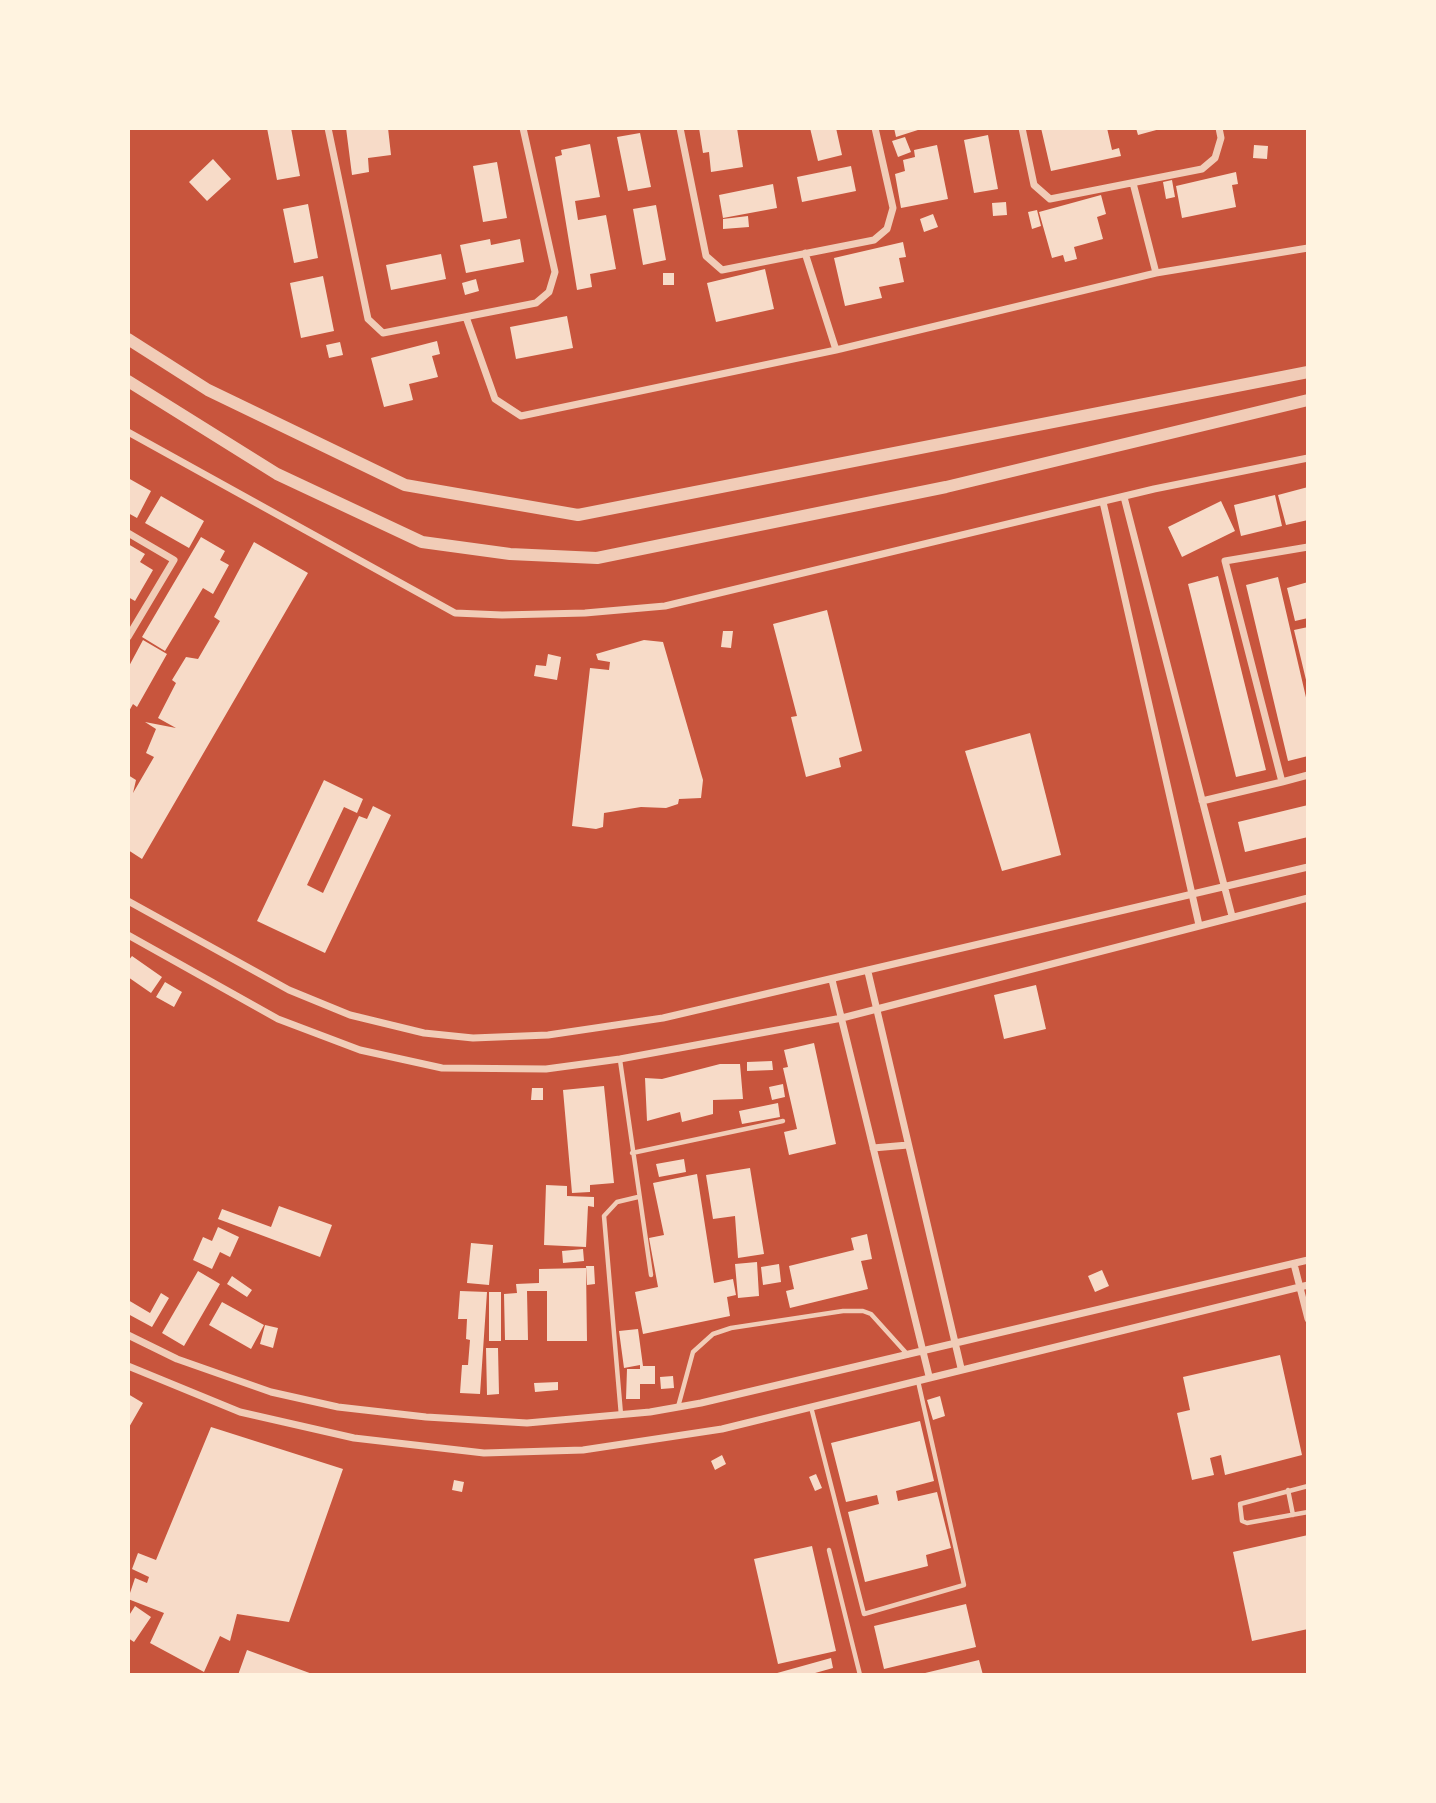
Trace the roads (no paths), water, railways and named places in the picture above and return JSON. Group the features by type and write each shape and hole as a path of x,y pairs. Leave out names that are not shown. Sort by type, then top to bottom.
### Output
{"street":[{"path":"328,128 368,319 383,333 536,303 549,292 555,272 523,128"},
{"path":"680,128 706,256 722,270 874,240 887,229 893,208 875,128"},
{"path":"1022,128 1034,185 1049,199 1202,169 1215,158 1221,138 1219,128"},
{"path":"1132,183 1156,273"},
{"path":"466,317 495,399 521,416 836,350 1156,273 1308,248"},
{"path":"805,253 836,350"},
{"path":"128,339 208,390 405,485 578,515 1308,372"},
{"path":"128,382 277,474 422,541 510,554 597,558 946,487 1308,400"},
{"path":"128,432 455,613 585,613 666,606 1124,497 1308,458"},
{"path":"1124,497 1232,916"},
{"path":"1103,502 1199,925"},
{"path":"128,533 174,559 128,637"},
{"path":"1282,782 1225,561 1308,547"},
{"path":"1202,801 1308,775"},
{"path":"128,901 301,995 350,1015 424,1033 472,1038 548,1035 663,1018 1308,867"},
{"path":"128,935 278,1019 359,1050 442,1068 547,1069 620,1059 842,1018 1308,898"},
{"path":"868,972 961,1368"},
{"path":"832,980 929,1376"},
{"path":"873,1148 908,1145"},
{"path":"128,1335 177,1359 271,1392 338,1407 426,1417 527,1423 621,1416 677,1408 1308,1260"},
{"path":"1293,1264 1304,1286 1308,1319"},
{"path":"128,1366 240,1412 354,1438 484,1453 583,1450 722,1429 961,1368 1304,1286"}],"lane":[{"path":"620,1059 651,1275"},
{"path":"632,1153 783,1121"},
{"path":"621,1416 604,1216 617,1202 638,1197"},
{"path":"677,1408 693,1352 713,1334 731,1328 843,1311 863,1311 871,1314 908,1355"},
{"path":"811,1406 864,1614 964,1585 918,1380"},
{"path":"1308,1486 1243,1501 1240,1504 1242,1521 1247,1523 1308,1512"},
{"path":"1288,1490 1293,1515"},
{"path":"829,1550 860,1675"}]}
